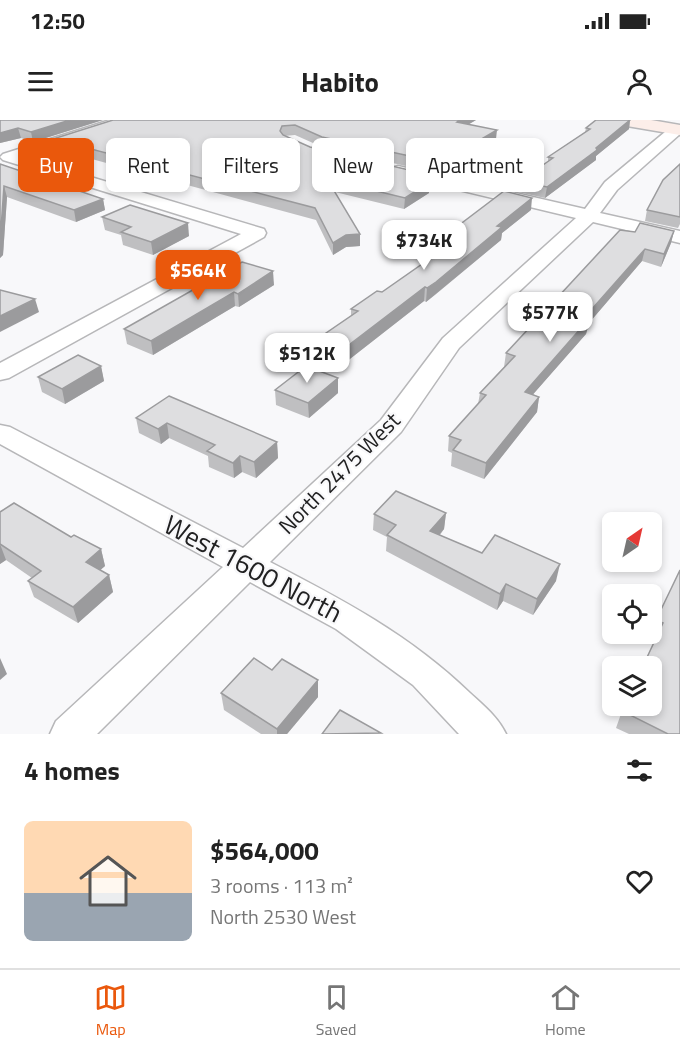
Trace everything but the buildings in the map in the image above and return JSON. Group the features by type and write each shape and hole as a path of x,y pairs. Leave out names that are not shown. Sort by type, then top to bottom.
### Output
{"main road":[{"path":"621,120 678,130"}],"street":[{"path":"4,158 123,120"},
{"name":"North 2475 West","path":"70,734 391,426 450,343 589,216 611,186 678,130"},
{"path":"0,373 257,233 4,158"},
{"path":"394,170 680,237"},
{"name":"West 1600 North","path":"0,433 348,619 426,674 486,734"}]}
